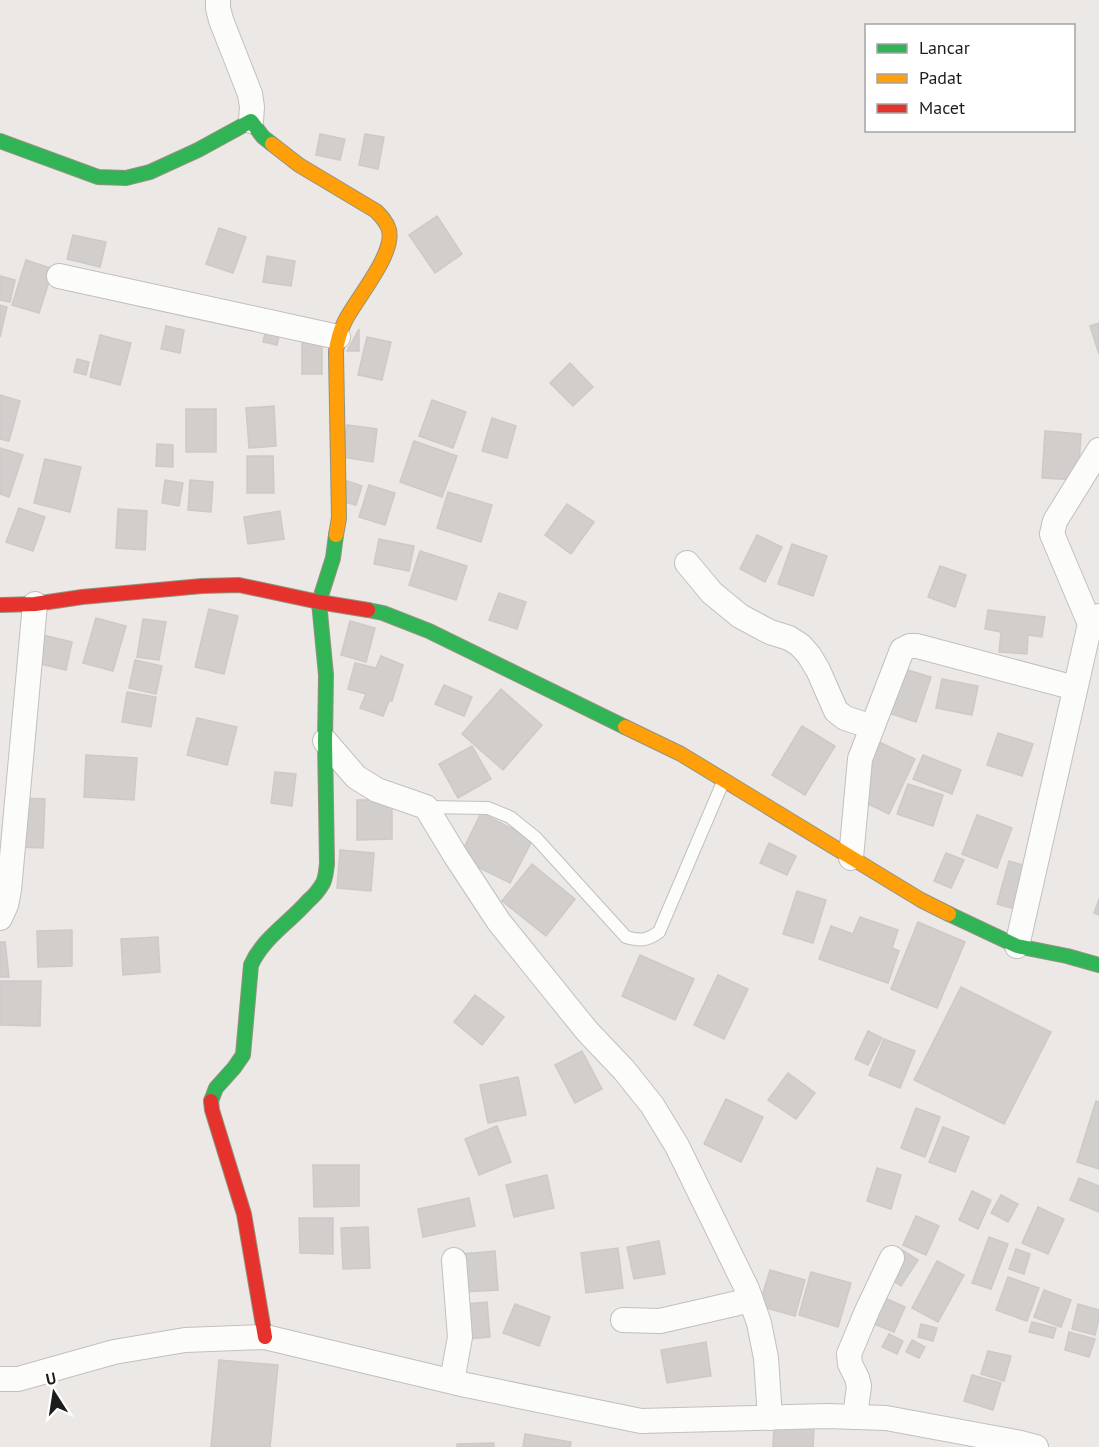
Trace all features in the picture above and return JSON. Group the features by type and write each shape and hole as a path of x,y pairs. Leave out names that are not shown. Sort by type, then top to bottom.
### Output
{"street":[{"path":"218,0 221,20 250,94 251,121 263,137 299,165 376,211 391,233 384,257 338,337 336,352 339,518 333,558 319,603 326,675 324,741 327,864 324,881 294,918 265,942 256,954 251,965 243,1055 216,1088 211,1100 212,1110 244,1214 265,1337"},
{"path":"0,141 98,177 113,180 158,171 251,121"},
{"path":"59,276 338,337"},
{"path":"1017,946 1075,688 1095,620 1053,534 1055,520 1099,450"},
{"path":"687,563 712,593 740,616 800,645 818,670 836,711 845,718 872,727"},
{"path":"0,606 202,586 239,585 319,603 383,613 429,631 681,754 921,900 1017,946 1099,965"},
{"path":"0,918 9,890 35,604"},
{"path":"851,858 860,759 902,650 910,646 917,646 1075,688"},
{"path":"324,741 356,777 377,790 426,807 499,922 587,1031 624,1070 652,1105 677,1146 747,1289 759,1323 766,1358 770,1418"},
{"path":"855,1417 859,1386 849,1364 849,1354 892,1258"},
{"path":"452,1381 460,1337 454,1260"},
{"path":"623,1320 660,1321 751,1300"},
{"path":"0,1379 18,1378 114,1352 185,1340 265,1337 452,1381 641,1421 886,1418 1036,1447"}],"lane":[{"path":"426,807 488,808 510,817 536,838 626,937 639,940 649,938 659,932 724,780"}],"building":[{"path":"320,134 345,139 340,160 316,155"},
{"path":"365,134 384,137 378,169 359,165"},
{"path":"437,216 462,254 435,273 409,235"},
{"path":"219,228 246,237 233,273 206,264"},
{"path":"73,235 106,242 100,267 67,259"},
{"path":"267,256 295,261 291,286 263,282"},
{"path":"26,260 53,269 39,313 12,305"},
{"path":"0,276 15,280 10,302 0,300"},
{"path":"0,305 7,307 0,337"},
{"path":"1099,323 1099,354 1090,326"},
{"path":"267,325 281,328 277,345 263,342"},
{"path":"166,326 184,330 180,353 161,349"},
{"path":"359,329 359,351 347,351"},
{"path":"100,335 131,343 120,385 90,377"},
{"path":"367,337 391,342 382,380 358,375"},
{"path":"302,343 322,343 322,374 302,374"},
{"path":"77,359 89,362 86,375 74,372"},
{"path":"570,363 593,387 573,406 550,383"},
{"path":"0,395 20,401 9,441 0,439"},
{"path":"432,400 466,412 453,448 419,436"},
{"path":"274,406 276,446 249,448 246,408"},
{"path":"186,409 216,409 216,452 186,452"},
{"path":"492,418 516,426 507,458 482,451"},
{"path":"347,425 377,429 373,462 342,457"},
{"path":"1045,431 1081,434 1078,480 1042,478"},
{"path":"414,441 457,456 442,497 400,482"},
{"path":"157,444 173,445 173,467 156,466"},
{"path":"0,448 23,455 9,497 0,494"},
{"path":"247,456 273,456 274,493 247,493"},
{"path":"45,459 81,467 70,512 34,503"},
{"path":"165,480 183,483 179,506 162,503"},
{"path":"190,480 213,482 211,512 188,510"},
{"path":"347,481 362,486 356,505 341,501"},
{"path":"369,485 395,493 385,525 359,517"},
{"path":"448,492 492,505 481,542 437,528"},
{"path":"567,504 594,522 571,554 545,535"},
{"path":"19,508 45,517 33,551 6,542"},
{"path":"118,509 147,511 145,550 116,548"},
{"path":"280,511 284,539 248,544 244,517"},
{"path":"757,535 782,547 765,582 740,569"},
{"path":"379,539 414,546 409,571 374,564"},
{"path":"792,544 827,556 813,596 778,584"},
{"path":"420,551 467,566 456,600 409,585"},
{"path":"940,566 966,575 955,607 928,597"},
{"path":"499,593 526,602 517,629 489,620"},
{"path":"209,609 238,616 224,674 195,667"},
{"path":"988,610 1045,617 1042,637 1028,635 1027,654 999,652 1001,632 985,629"},
{"path":"96,618 126,626 113,671 83,663"},
{"path":"143,619 166,622 159,660 137,657"},
{"path":"350,621 375,628 366,662 341,655"},
{"path":"39,634 72,642 66,670 32,662"},
{"path":"381,656 403,665 392,701 389,701 383,716 360,708 366,694 348,689 355,663 376,668"},
{"path":"135,660 162,666 156,694 129,688"},
{"path":"901,668 931,677 916,722 886,712"},
{"path":"942,679 978,686 972,715 936,708"},
{"path":"444,685 472,697 464,716 435,704"},
{"path":"501,689 542,725 503,770 462,734"},
{"path":"127,692 156,697 151,727 122,722"},
{"path":"197,718 237,727 227,765 187,755"},
{"path":"802,726 835,746 805,795 772,775"},
{"path":"998,733 1033,744 1022,776 987,765"},
{"path":"875,740 915,759 889,814 849,795"},
{"path":"472,746 491,779 458,798 439,764"},
{"path":"86,755 137,758 134,800 84,797"},
{"path":"923,755 961,770 952,794 913,779"},
{"path":"275,772 296,774 292,806 271,803"},
{"path":"908,784 943,795 933,826 897,814"},
{"path":"19,798 45,799 43,848 18,847"},
{"path":"357,800 392,800 392,839 357,840"},
{"path":"481,813 533,839 510,883 459,858"},
{"path":"977,815 1012,828 997,868 962,854"},
{"path":"769,843 796,856 787,875 760,863"},
{"path":"340,850 374,853 371,891 337,888"},
{"path":"946,853 964,860 951,888 934,881"},
{"path":"1009,861 1027,866 1015,909 997,904"},
{"path":"532,864 575,899 546,936 502,901"},
{"path":"797,891 826,900 813,943 783,934"},
{"path":"1099,899 1099,915 1094,913"},
{"path":"860,917 898,930 892,948 899,951 888,983 819,959 831,926 853,934"},
{"path":"918,922 965,942 937,1008 891,989"},
{"path":"72,930 72,966 38,967 37,931"},
{"path":"158,937 160,972 123,975 121,939"},
{"path":"0,942 5,942 9,977 0,977"},
{"path":"640,955 694,979 675,1020 622,996"},
{"path":"718,975 748,989 724,1039 694,1025"},
{"path":"0,981 41,981 40,1026 0,1025"},
{"path":"961,987 1051,1032 1004,1124 914,1080"},
{"path":"475,995 504,1017 482,1045 454,1022"},
{"path":"868,1031 882,1038 868,1065 855,1059"},
{"path":"884,1039 915,1051 900,1088 869,1075"},
{"path":"582,1051 602,1089 575,1103 555,1065"},
{"path":"788,1073 815,1093 796,1119 768,1100"},
{"path":"518,1077 526,1115 488,1123 480,1085"},
{"path":"726,1099 763,1117 741,1162 704,1144"},
{"path":"1096,1101 1099,1102 1099,1169 1077,1162"},
{"path":"916,1108 940,1117 925,1157 901,1148"},
{"path":"497,1126 511,1162 479,1175 465,1139"},
{"path":"943,1127 969,1137 955,1172 929,1162"},
{"path":"313,1165 359,1165 359,1206 314,1207"},
{"path":"877,1168 901,1175 891,1209 867,1201"},
{"path":"547,1175 554,1208 514,1217 506,1185"},
{"path":"1079,1178 1099,1186 1099,1212 1070,1200"},
{"path":"972,1191 991,1200 978,1229 959,1220"},
{"path":"1001,1195 1018,1204 1008,1222 991,1213"},
{"path":"469,1198 475,1226 423,1237 418,1209"},
{"path":"1038,1207 1064,1219 1048,1254 1022,1243"},
{"path":"916,1216 939,1226 926,1255 903,1245"},
{"path":"299,1218 333,1218 333,1254 300,1253"},
{"path":"368,1227 370,1268 343,1269 341,1228"},
{"path":"989,1237 1008,1244 991,1289 972,1283"},
{"path":"659,1241 665,1274 634,1279 627,1247"},
{"path":"618,1248 623,1288 586,1293 581,1253"},
{"path":"1016,1249 1030,1254 1024,1274 1009,1269"},
{"path":"902,1250 918,1260 901,1286 886,1276"},
{"path":"495,1251 498,1290 464,1292 461,1254"},
{"path":"937,1261 964,1275 938,1322 912,1308"},
{"path":"770,1270 805,1280 795,1316 759,1306"},
{"path":"811,1272 851,1283 838,1327 799,1315"},
{"path":"1008,1277 1039,1288 1027,1321 996,1310"},
{"path":"1044,1290 1071,1300 1061,1327 1034,1317"},
{"path":"878,1295 905,1307 894,1332 867,1321"},
{"path":"487,1302 490,1337 468,1339 465,1304"},
{"path":"515,1304 550,1317 539,1346 503,1333"},
{"path":"1078,1304 1099,1310 1095,1335 1072,1329"},
{"path":"1032,1322 1056,1328 1053,1338 1029,1332"},
{"path":"921,1324 937,1328 933,1341 918,1337"},
{"path":"1069,1332 1095,1339 1089,1357 1065,1350"},
{"path":"889,1334 903,1341 897,1354 882,1347"},
{"path":"912,1340 925,1347 919,1358 906,1352"},
{"path":"706,1342 711,1376 667,1383 661,1350"},
{"path":"988,1351 1011,1356 1004,1381 981,1374"},
{"path":"219,1360 278,1365 270,1447 211,1447"},
{"path":"972,1375 1001,1383 993,1410 964,1401"},
{"path":"774,1426 814,1429 813,1447 773,1447"},
{"path":"525,1434 571,1442 570,1447 523,1447"},
{"path":"494,1443 494,1447 457,1447 457,1444"}],"traffic: fast":[{"path":"0,141 98,177 126,178 150,172 198,150 251,121 263,137 272,144"},
{"path":"211,1101 216,1088 243,1055 251,965 256,955 316,893 325,876 327,864 326,675 319,602 333,558 336,535"},
{"path":"368,610 383,613 429,631 625,727"},
{"path":"949,914 1017,946 1099,965"}],"traffic: slow":[{"path":"272,144 299,165 376,211 389,230 389,240 381,264 345,321 337,344 339,518 336,535"},
{"path":"625,727 681,754 921,900 949,914"}],"traffic: jam":[{"path":"0,605 35,604 82,597 202,586 239,585 368,610"},
{"path":"211,1101 244,1214 265,1337"}]}
